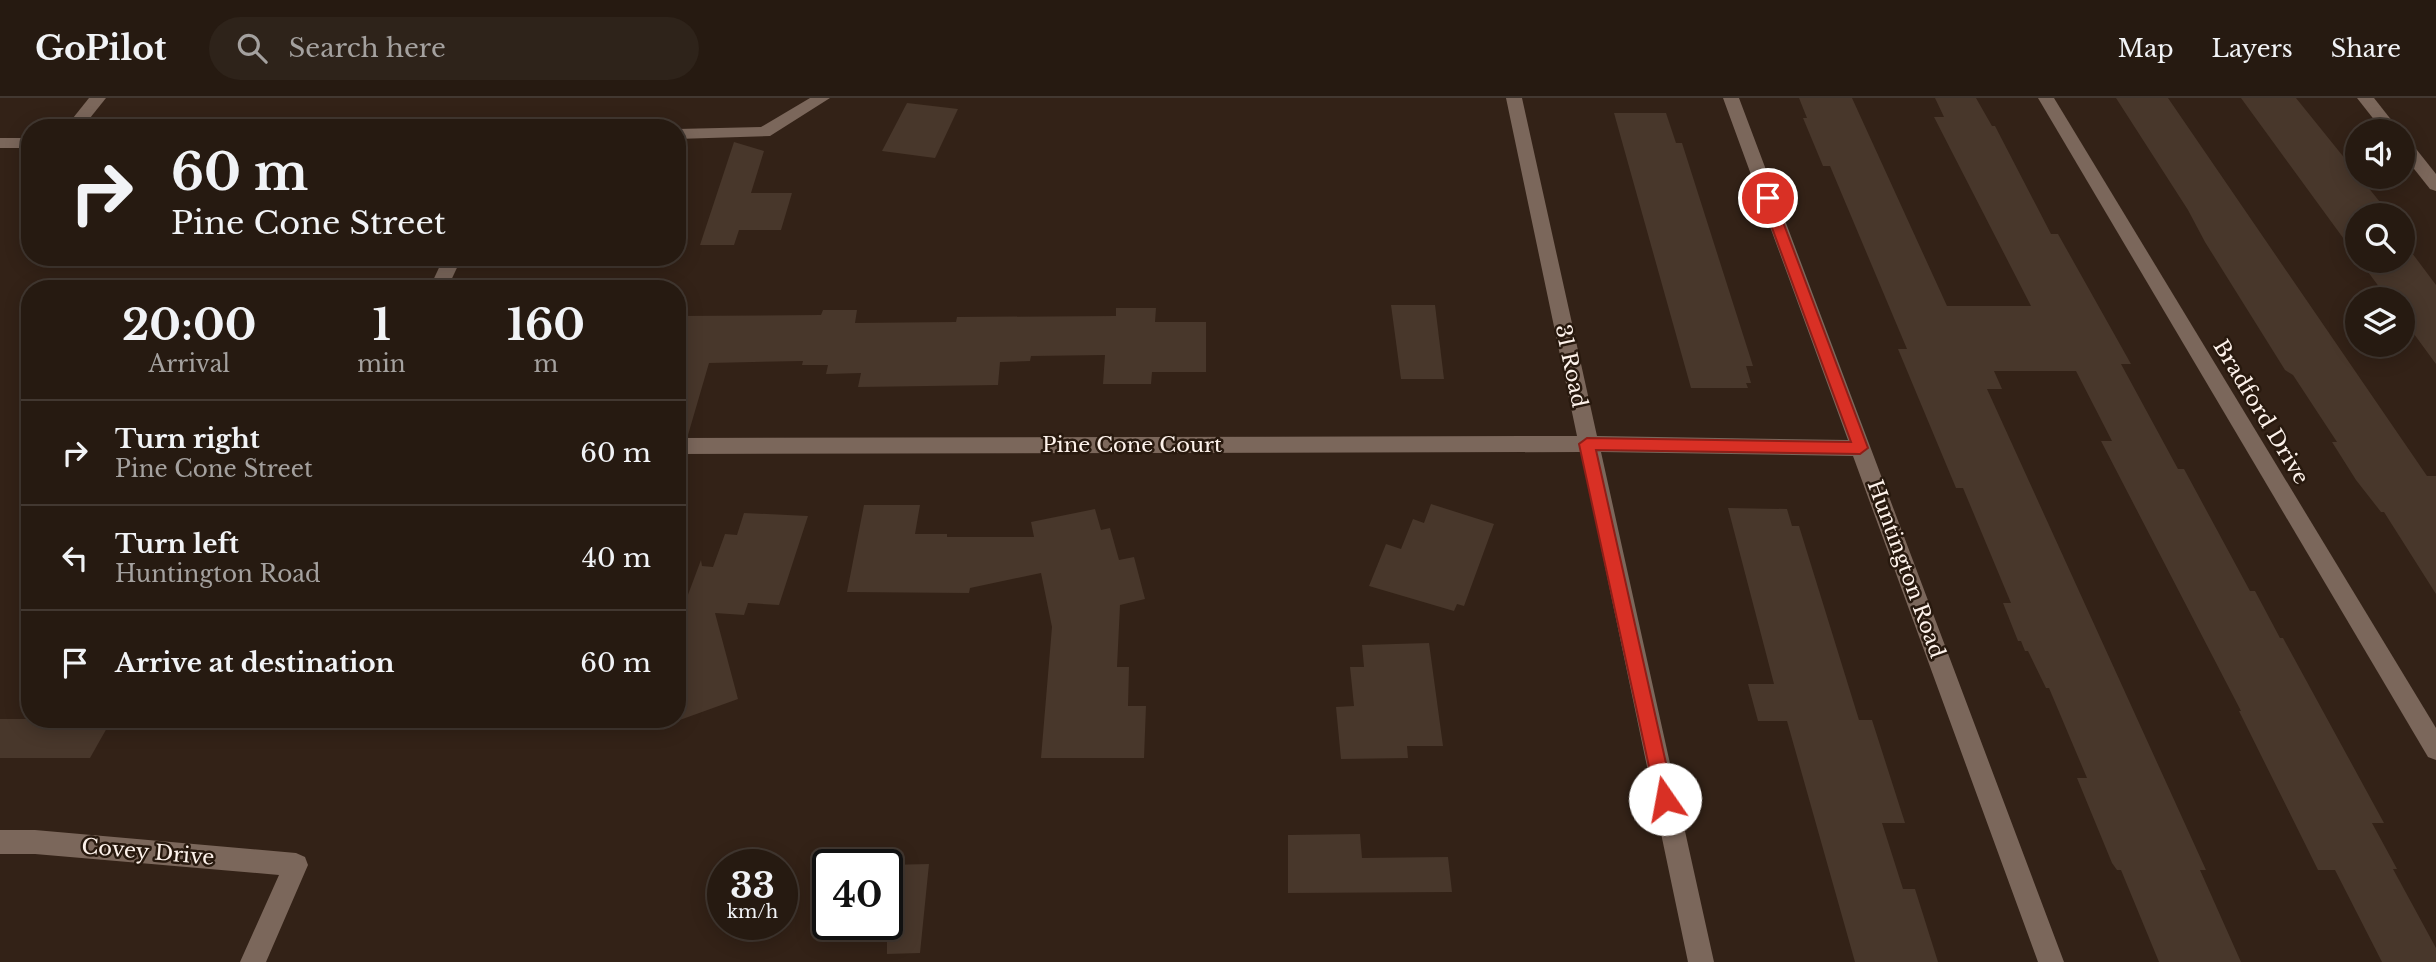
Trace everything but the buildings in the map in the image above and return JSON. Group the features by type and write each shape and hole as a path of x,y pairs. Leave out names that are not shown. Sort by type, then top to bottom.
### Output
{"street":[{"path":"80,119 98,98"},
{"path":"686,134 764,132 822,98"},
{"name":"31 Road","path":"1514,98 1701,962"},
{"name":"Huntington Road","path":"1731,98 2051,962"},
{"name":"Bradford Drive","path":"2046,98 2436,749"},
{"path":"2365,98 2382,119"},
{"path":"0,143 21,143"},
{"path":"2415,159 2436,185"},
{"name":"Pine Cone Court","path":"686,446 1587,444 1860,448"},
{"name":"Covey Drive","path":"0,842 35,842 296,865 253,962"}],"route":[{"path":"1665,799 1587,444 1860,448 1768,198"}]}
